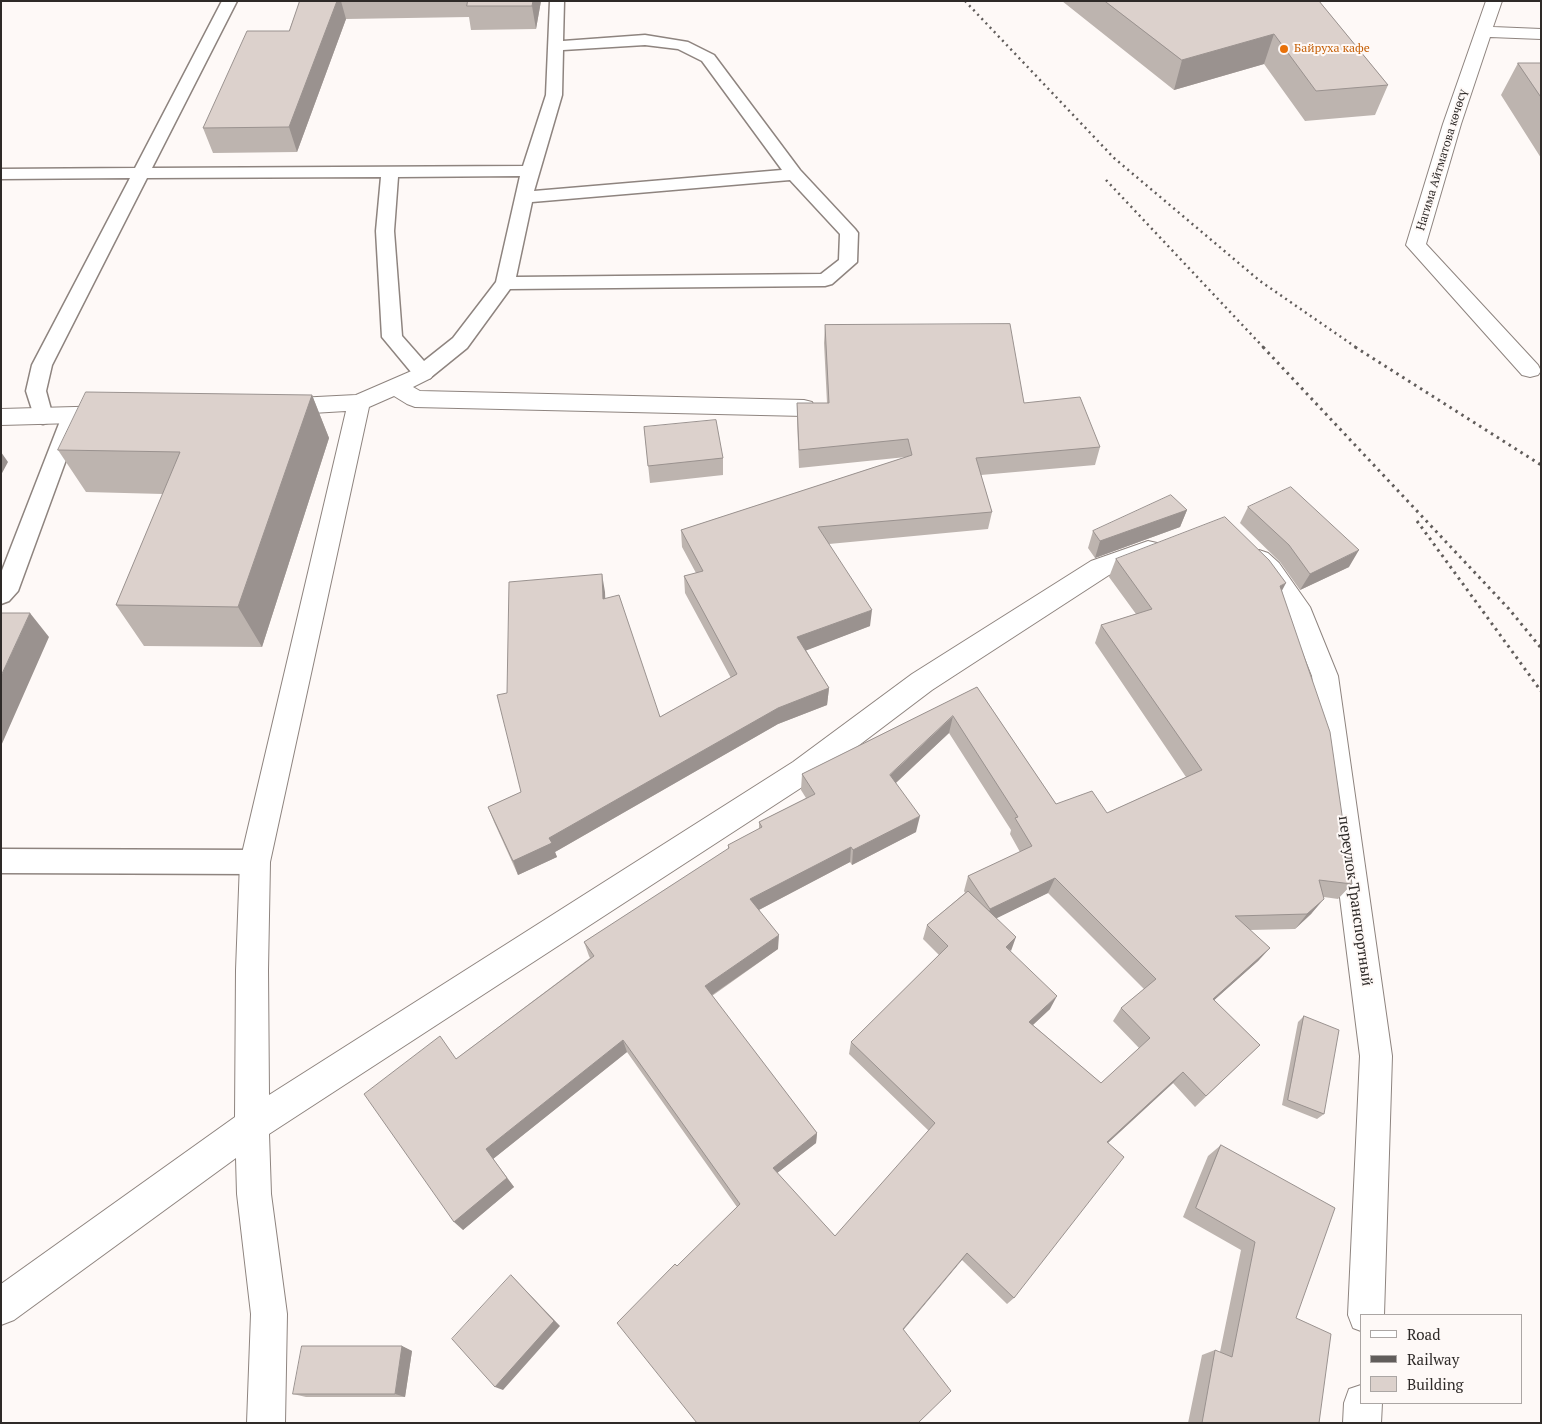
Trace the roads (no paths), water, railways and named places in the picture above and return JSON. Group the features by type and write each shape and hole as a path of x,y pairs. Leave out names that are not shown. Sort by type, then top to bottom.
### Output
{"street":[{"name":"Нагима Айтматова көчөсү","path":"1494,1 1452,124 1416,245 1530,370"},
{"path":"1483,32 1541,34"},
{"path":"260,408 359,403 423,373"},
{"path":"396,386 415,399 804,408"},
{"path":"266,1423 269,1314 254,1194 252,1125 252,970 255,862 359,403"},
{"path":"1,417 131,413"},
{"path":"1,1307 252,1125 803,770 922,682 1100,568 1174,540"},
{"name":"переулок Транспортный","path":"1242,543 1270,570 1301,614 1325,676 1376,1056 1366,1314"},
{"path":"1362,1423 1363,1404"}],"lane":[{"path":"43,417 36,390 42,365 230,1"},
{"path":"390,172 385,231 392,337 423,373 460,343 505,283 530,171 554,95 558,1"},
{"path":"505,283 825,280 848,262 849,233 794,174 708,58 682,45 645,40 556,46"},
{"path":"1,174 530,171"},
{"path":"524,197 794,174"},
{"path":"1,595 6,592 72,416"},
{"path":"1,861 255,862"}],"railway":[{"path":"965,1 1114,158 1260,281 1357,348"},
{"path":"1106,180 1264,348"},
{"path":"1263,347 1509,609 1541,648"},
{"path":"1355,347 1541,465"},
{"path":"1417,521 1541,691"}],"place":[{"name":"Байруха кафе","path":"1284,49"}]}
